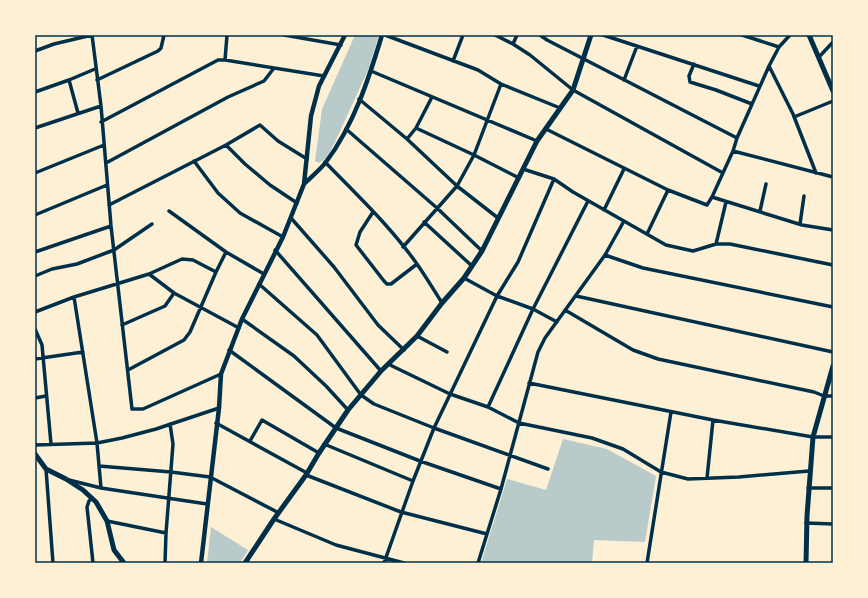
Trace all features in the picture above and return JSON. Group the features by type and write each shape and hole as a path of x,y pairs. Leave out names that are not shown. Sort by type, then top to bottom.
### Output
{"main road":[{"path":"245,563 348,410 381,371 417,336 442,303 464,278 482,251 537,141 573,90 591,35"},
{"path":"809,35 833,91"},
{"path":"806,563 808,488 813,437 833,366"},
{"path":"35,454 46,469 66,479 92,498 99,506 107,521 114,550 124,563"}],"street":[{"path":"35,51 54,44 92,35 101,106 110,226 132,409 143,409 221,374"},
{"path":"97,80 158,51 161,48 164,35"},
{"path":"225,60 227,35"},
{"path":"284,35 341,45"},
{"path":"201,563 216,423 219,408 221,374 242,319 275,250 283,237 304,184 312,116 319,86 345,35"},
{"path":"304,184 326,162 346,130 371,71 382,35"},
{"path":"386,35 478,70 502,84 560,108"},
{"path":"453,61 463,35"},
{"path":"495,35 514,44 530,55 573,90 723,173"},
{"path":"514,44 517,35"},
{"path":"540,35 583,59 737,138"},
{"path":"547,40 548,35"},
{"path":"603,35 759,86"},
{"path":"742,35 779,47"},
{"path":"546,129 668,190 707,205 733,151 759,86 779,47 790,35"},
{"path":"819,57 833,42"},
{"path":"624,80 637,46"},
{"path":"101,122 218,60 324,76"},
{"path":"694,64 689,76 690,82 752,104"},
{"path":"769,66 794,117 816,173"},
{"path":"106,163 228,97 264,81 274,68"},
{"path":"35,92 96,69"},
{"path":"371,71 537,141"},
{"path":"69,80 78,113"},
{"path":"403,247 458,186 474,154 502,84"},
{"path":"407,139 416,128 432,96"},
{"path":"359,99 407,139 458,186 498,218"},
{"path":"794,117 833,100"},
{"path":"35,128 101,106"},
{"path":"109,205 226,145 260,125 278,141 307,159"},
{"path":"416,128 474,154 519,178"},
{"path":"346,130 437,208 482,251"},
{"path":"35,173 104,145"},
{"path":"226,145 270,186 297,203"},
{"path":"733,151 833,177"},
{"path":"194,161 218,193 240,213 283,237"},
{"path":"326,162 373,212 417,264 442,303"},
{"path":"524,169 554,178 588,201 666,245 693,251 716,244 730,244 833,265"},
{"path":"604,210 624,169"},
{"path":"384,561 420,461 434,428 497,296 518,262 554,178"},
{"path":"35,216 107,184"},
{"path":"760,211 766,184"},
{"path":"647,234 668,190"},
{"path":"800,224 804,196"},
{"path":"712,197 800,224 833,230"},
{"path":"488,407 533,309 588,201"},
{"path":"716,244 726,202"},
{"path":"169,211 226,252 264,274"},
{"path":"373,212 360,232 356,245 384,281 387,284 391,284 417,264"},
{"path":"291,218 334,267 378,325 404,350"},
{"path":"478,563 501,489 538,352 545,338 605,255 624,221"},
{"path":"424,222 472,266"},
{"path":"35,276 52,269 77,264 114,250 152,224"},
{"path":"35,252 110,226"},
{"path":"275,250 381,371"},
{"path":"128,370 184,340 190,332 226,252"},
{"path":"605,255 643,268 833,307"},
{"path":"35,312 74,297 149,274 182,259 193,260 216,272"},
{"path":"149,274 174,293 239,328"},
{"path":"464,278 497,296 533,309 557,322"},
{"path":"259,284 317,335 361,396 374,404 434,428 548,469"},
{"path":"122,325 165,306 174,293"},
{"path":"576,296 833,352"},
{"path":"74,297 97,443 101,488"},
{"path":"565,310 633,350 658,359 814,392 824,396 833,396"},
{"path":"242,319 294,356 326,386 348,410"},
{"path":"35,329 42,345 51,444"},
{"path":"417,336 448,352"},
{"path":"229,350 336,428 420,461 501,489"},
{"path":"35,359 83,352"},
{"path":"388,364 450,394 488,407 519,423 592,438 623,449 661,472 688,479 809,471"},
{"path":"529,383 713,420 813,437 833,437"},
{"path":"35,398 46,396"},
{"path":"35,445 97,443 156,429 219,408"},
{"path":"647,563 672,412"},
{"path":"250,441 262,420 319,453"},
{"path":"707,478 713,420"},
{"path":"216,423 306,474 402,512 487,534"},
{"path":"165,563 173,444 170,424"},
{"path":"324,444 413,481"},
{"path":"99,466 210,477 279,513"},
{"path":"46,469 53,563"},
{"path":"66,479 101,488 207,504"},
{"path":"808,488 833,488"},
{"path":"92,498 87,507 92,563"},
{"path":"274,519 336,545 384,561 404,563"},
{"path":"107,521 166,533"},
{"path":"806,524 833,524"}],"shaded area":[{"path":"355,35 379,35 368,70 335,142 326,158 319,163 315,161 322,109"},
{"path":"563,439 607,449 656,476 645,542 594,540 592,563 481,563 507,479 546,490"},
{"path":"211,527 248,550 240,563 207,563"}]}
